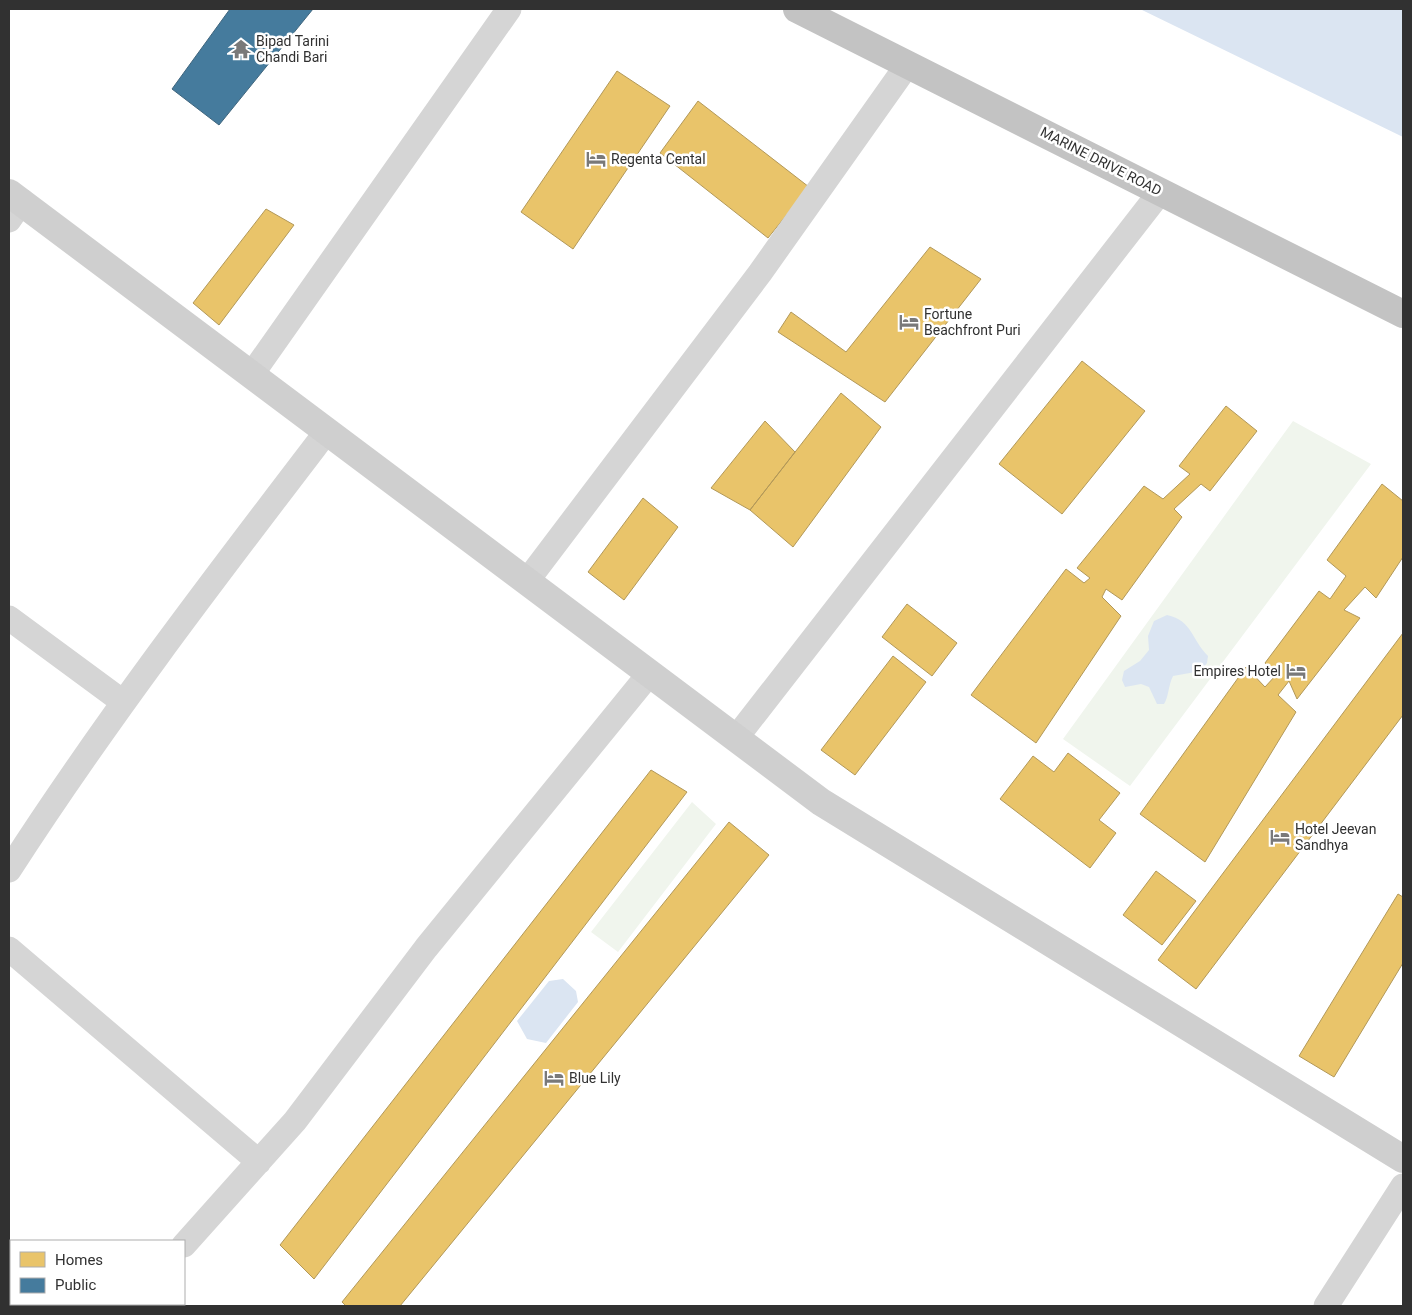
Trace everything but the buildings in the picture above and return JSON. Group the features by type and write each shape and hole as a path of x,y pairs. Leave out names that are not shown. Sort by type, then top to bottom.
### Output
{"highway":[{"name":"MARINE DRIVE ROAD","path":"797,9 1162,191 1403,314"}],"main road":[{"path":"13,204 252,374 821,802 1403,1159"}],"street":[{"path":"252,374 509,9"},
{"path":"527,581 760,273 908,64"},
{"path":"736,738 1162,191"},
{"path":"9,870 62,788 123,702 327,431"},
{"path":"9,618 123,702"},
{"path":"185,1243 295,1121 426,948 650,673"},
{"path":"9,950 259,1162"},
{"path":"1326,1306 1403,1186"}],"shaded area":[{"path":"1140,9 1403,9 1403,137"},
{"path":"1293,421 1371,464 1130,786 1063,739"},
{"path":"1167,615 1176,618 1187,626 1208,656 1207,663 1201,671 1173,676 1164,704 1157,704 1149,687 1141,684 1125,687 1122,680 1124,671 1140,661 1149,650 1148,636 1154,621"},
{"path":"692,802 716,824 618,952 591,932"},
{"path":"563,979 576,991 578,1002 546,1043 527,1039 517,1021 549,981"}],"place":[{"name":"Bipad Tarini Chandi Bari","path":"241,49"},
{"name":"Regenta Cental","path":"596,159"},
{"name":"Fortune Beachfront Puri","path":"909,322"},
{"name":"Empires Hotel","path":"1296,671"},
{"name":"Hotel Jeevan Sandhya","path":"1280,837"},
{"name":"Blue Lily","path":"554,1078"}]}
